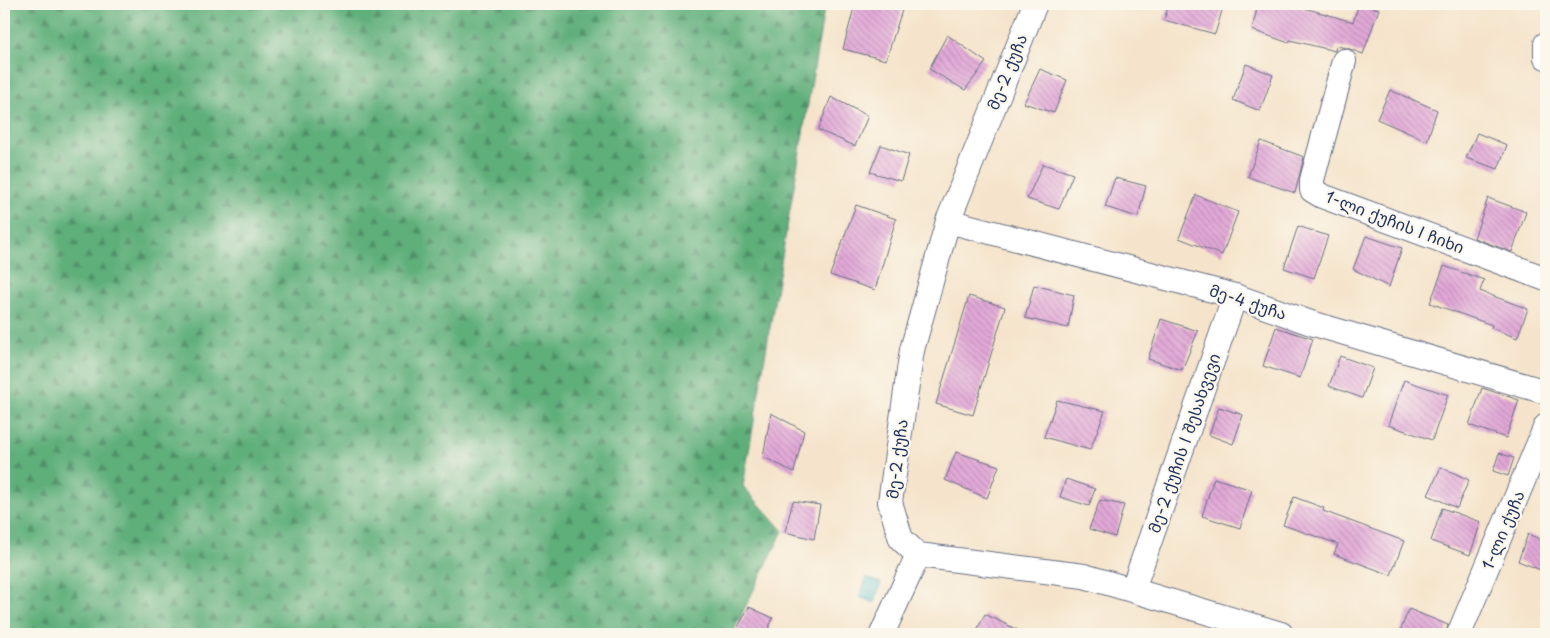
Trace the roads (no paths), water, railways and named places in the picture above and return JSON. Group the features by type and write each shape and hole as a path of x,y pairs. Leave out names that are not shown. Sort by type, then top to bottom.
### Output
{"street":[{"name":"მე-2 ქუჩა","path":"918,555 901,539 890,502 912,350 948,221 1034,4"},
{"path":"1546,44 1546,57"},
{"name":"1-ლი ქუჩის I ჩიხი","path":"1344,61 1312,180 1312,190 1331,199 1546,279"},
{"name":"მე-4 ქუჩა","path":"948,221 1235,296 1311,323 1546,392"},
{"name":"მე-2 ქუჩის I შესახვევი","path":"1133,589 1235,296"},
{"name":"1-ლი ქუჩა","path":"1459,634 1546,426"},
{"path":"882,634 918,555 1084,576 1281,634"}],"water":[{"path":"867,577 881,583 874,603 859,597"}]}
